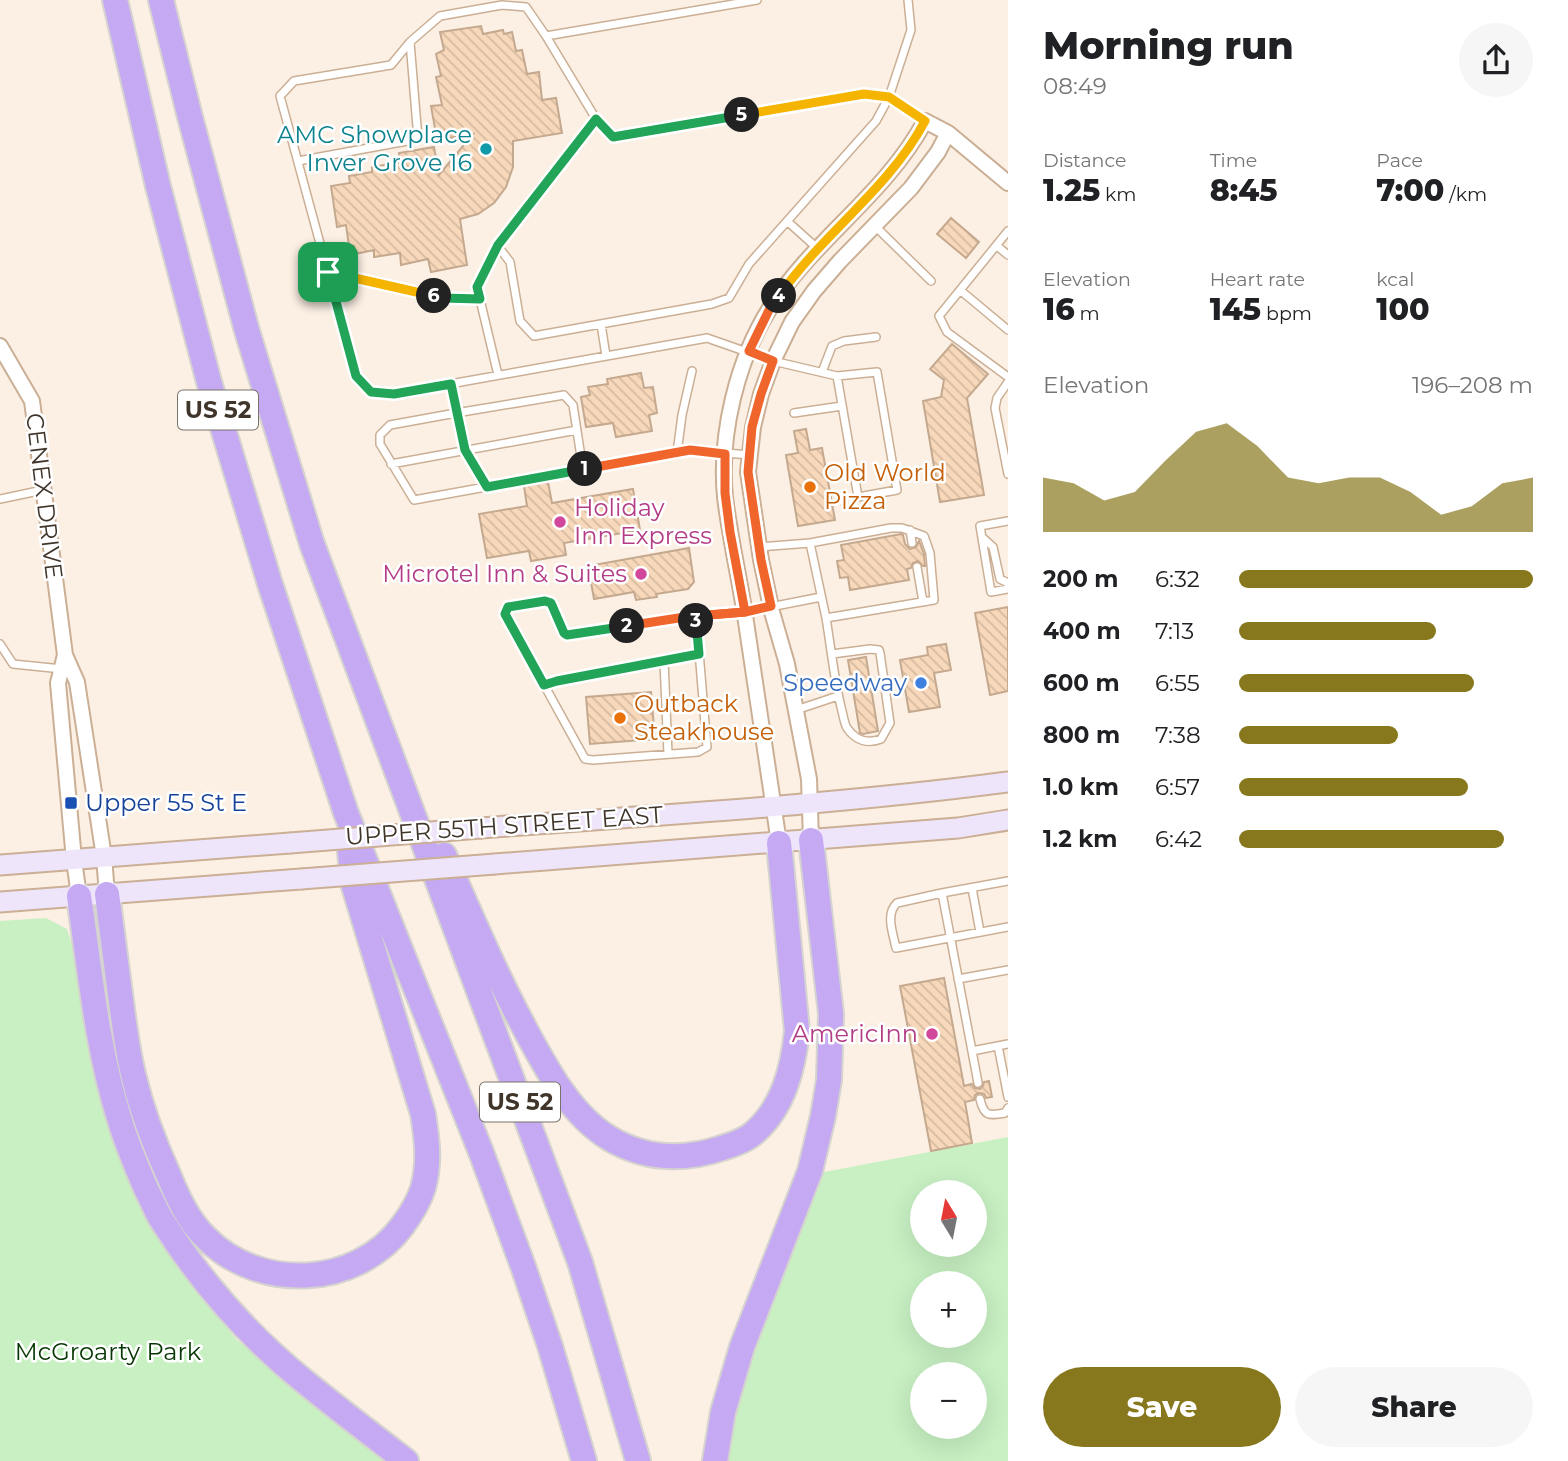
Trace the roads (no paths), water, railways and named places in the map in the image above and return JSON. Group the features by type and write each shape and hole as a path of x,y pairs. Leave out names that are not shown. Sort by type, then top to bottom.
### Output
{"highway":[{"name":"US 52","path":"115,0 158,186 209,382 270,584 346,813 496,1191 550,1346 584,1461"},
{"name":"US 52","path":"161,0 247,331 312,544 580,1262 638,1461"},
{"path":"388,747 432,828 504,989 544,1063 566,1097 590,1124 608,1138 633,1150 660,1156 682,1156 706,1153 730,1145 754,1133 773,1111 786,1087 797,1031 779,843"},
{"path":"107,894 134,1077 158,1152 189,1216 205,1237 244,1264 274,1274 302,1277 327,1274 357,1263 379,1250 397,1232 423,1189 428,1164 423,1114 353,883 346,813"},
{"path":"715,1461 723,1412 742,1347 810,1171 829,1080 831,1014 811,840"},
{"path":"79,896 101,1046 110,1085 135,1163 160,1217 207,1283 260,1342 304,1381 406,1461"}],"street":[{"path":"779,843 745,612 726,506 725,454 737,382 769,310 791,278 888,175 915,140 925,121 948,133 1008,183"},
{"path":"811,840 809,779 787,664 759,547 748,472 752,427 773,361 792,323 814,291 840,261 896,205 925,170 948,133"},
{"name":"CENEX DRIVE","path":"0,346 32,401 63,662 58,683 79,896"},
{"name":"CENEX DRIVE","path":"63,662 77,682 104,857 107,894"},
{"name":"UPPER 55TH STREET EAST","path":"0,865 811,803 1008,782"},
{"name":"UPPER 55TH STREET EAST","path":"0,902 779,843 958,828 1008,820"}],"lane":[{"path":"546,36 757,0"},
{"path":"498,245 510,262 520,321 534,336 712,304 729,298 749,264 876,121 889,97 911,30 908,0"},
{"path":"837,376 858,497 897,490 877,372 837,376 773,361 707,338 394,394 371,392 356,376 280,96 294,81 391,65 410,42 440,16 502,5 526,7 596,119 613,137 864,94 889,97 925,121"},
{"path":"298,162 418,139 410,42"},
{"path":"498,375 477,287 498,245 596,119"},
{"path":"787,221 817,248"},
{"path":"874,226 931,281"},
{"path":"1008,231 939,316 947,332 1008,379 997,398 995,408 1008,474"},
{"path":"997,246 1008,254"},
{"path":"328,272 443,298 480,299"},
{"path":"960,290 1008,330"},
{"path":"601,324 606,356"},
{"path":"822,372 832,346 844,341 876,337"},
{"path":"677,453 692,371"},
{"path":"451,384 465,450 487,487"},
{"path":"583,470 573,405 564,395 390,425 380,435 380,444 414,500 583,470 677,453 690,450 750,455"},
{"path":"794,413 842,406"},
{"path":"391,464 577,430"},
{"path":"0,499 44,490"},
{"path":"1008,522 980,526 991,592 1008,589"},
{"path":"759,547 810,543 891,528 910,530 924,536 928,545 934,600 826,618"},
{"path":"910,530 912,542"},
{"path":"982,537 993,547 1000,579 1008,583"},
{"path":"810,543 846,727 857,738 871,742 881,739 890,723 879,650 832,654"},
{"path":"917,567 923,602"},
{"path":"695,616 707,747 698,752 593,760 585,759 505,614 508,607 545,601 551,603 567,635 695,616 745,612 821,597"},
{"path":"0,644 13,664 63,662"},
{"path":"544,685 699,654"},
{"path":"664,661 668,754"},
{"path":"796,710 838,696"},
{"path":"1008,881 897,903 891,908 890,916 896,948 1008,927"},
{"path":"972,888 980,932"},
{"path":"942,893 978,1083"},
{"path":"958,979 1008,970"},
{"path":"972,1051 1008,1044"},
{"path":"998,1046 1008,1097"},
{"path":"980,1099 987,1114 1005,1113 1008,1108"}],"place":[{"name":"AMC Showplace Inver Grove 16","path":"486,149"},
{"name":"Old World Pizza","path":"810,487"},
{"name":"Holiday Inn Express","path":"560,522"},
{"name":"Microtel Inn & Suites","path":"641,574"},
{"name":"Speedway","path":"921,683"},
{"name":"Outback Steakhouse","path":"620,718"},
{"name":"Upper 55 St E","path":"71,803"},
{"name":"AmericInn","path":"932,1034"}],"park label":[{"name":"McGroarty Park","path":"108,1352"}]}
